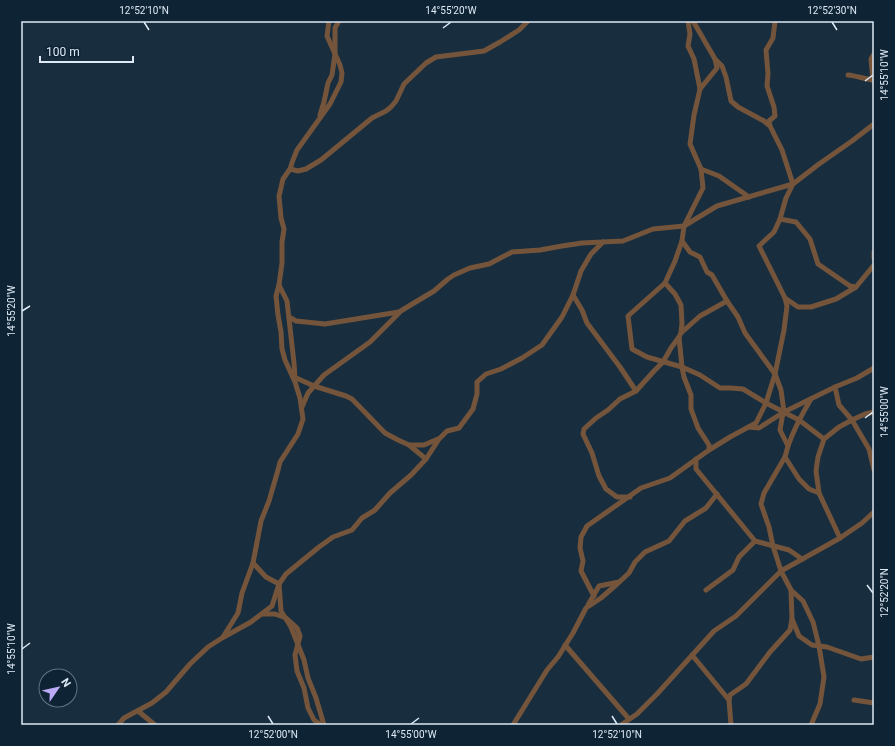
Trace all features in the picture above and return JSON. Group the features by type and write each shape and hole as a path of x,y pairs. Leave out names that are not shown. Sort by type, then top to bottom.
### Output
{"street":[{"path":"328,21 327,36 340,65 342,73 341,82 330,104 297,150 290,170 283,179 279,196 280,212 284,229 282,242 282,263 276,296 284,360 295,379 352,399 385,433 408,445 426,459"},
{"path":"319,120 328,83 332,75 335,54 335,28 339,21"},
{"path":"290,170 298,171 306,169 321,160 372,118 386,111 396,101 404,84 426,63 436,57 484,51 519,30 528,21"},
{"path":"688,21 690,34 688,46 694,59 700,89 694,115 690,144 701,169 703,188 684,226 682,241 665,283 628,316 632,349 647,357 682,367 700,375 720,388 743,389 799,420 824,439"},
{"path":"693,21 716,59 722,66 732,100 738,107 764,121 770,126"},
{"path":"594,596 581,571 581,537 587,526 641,488 670,478 709,450 756,423 766,403 775,374 787,306 786,298 759,246 774,232 780,219 786,198 793,184 782,150 769,121 775,116 774,107 767,86 768,74 766,50 773,38 775,21"},
{"path":"848,75 874,81 871,59 874,54"},
{"path":"700,89 717,68 716,59"},
{"path":"302,407 308,392 324,375 370,342 400,312 434,291 448,279 470,268 489,264 512,252 622,241 653,229 684,226 717,206 793,184 874,124"},
{"path":"701,169 719,176 749,196"},
{"path":"780,219 796,222 810,239 818,264 850,286 856,287"},
{"path":"682,241 690,252 700,257 707,272 712,275 738,317 745,333 775,374 781,390 784,412 780,430 788,446"},
{"path":"118,725 124,718 152,703 166,692 190,664 208,647 251,622 272,606 279,584 286,574 333,537 352,530 362,518 375,510 390,493 411,475 426,459 439,439 447,431 459,428 474,409 477,394 477,382 486,374 501,369 542,345 562,317 573,295 581,271 591,254 603,242"},
{"path":"874,252 874,258"},
{"path":"786,298 798,307 811,307 836,299 856,287 874,265"},
{"path":"665,283 676,294 681,305 682,323 680,335 682,367 691,395 691,409 698,428 709,445 709,450"},
{"path":"222,638 238,613 242,593 253,563 261,521 269,501 280,462 298,434 303,419 302,407 295,379 289,317 286,301 279,285"},
{"path":"573,295 582,310 587,323 620,366 636,392"},
{"path":"630,497 617,497 606,489 598,476 592,453 583,434 584,429 620,400 636,392 663,362 680,335 700,316 727,301"},
{"path":"289,317 296,321 325,324 400,312"},
{"path":"749,427 759,428 784,412 857,378 874,368"},
{"path":"835,387 839,405 852,420 869,449 874,470"},
{"path":"811,725 820,704 824,677 819,646 813,622 804,601 791,590 781,571 762,504 764,493 785,457 792,434 812,399"},
{"path":"840,538 819,493 816,471 818,457 824,439 839,427 865,414 874,412"},
{"path":"408,445 424,445 439,439"},
{"path":"785,457 799,479 809,489 819,493"},
{"path":"696,459 696,469 755,541 789,550 802,559"},
{"path":"586,608 601,598 629,573 635,562 645,552 669,541 685,521 706,508 717,494"},
{"path":"622,725 637,714 657,694 714,631 736,616 781,571 840,538 862,523 874,512"},
{"path":"706,590 733,570 739,557 755,541"},
{"path":"253,563 266,577 279,584"},
{"path":"513,725 573,633 599,586 619,582"},
{"path":"279,584 281,611 291,627 298,644 324,725"},
{"path":"731,725 730,695 746,684 770,652 790,630 792,619 791,590"},
{"path":"262,614 275,614 286,618"},
{"path":"792,619 800,636 812,645 827,647 861,659 874,657"},
{"path":"298,644 295,655 297,671 304,688 308,708 314,720 321,725"},
{"path":"565,645 629,719"},
{"path":"692,655 729,700"},
{"path":"854,700 874,703"},
{"path":"138,711 155,725"}]}
